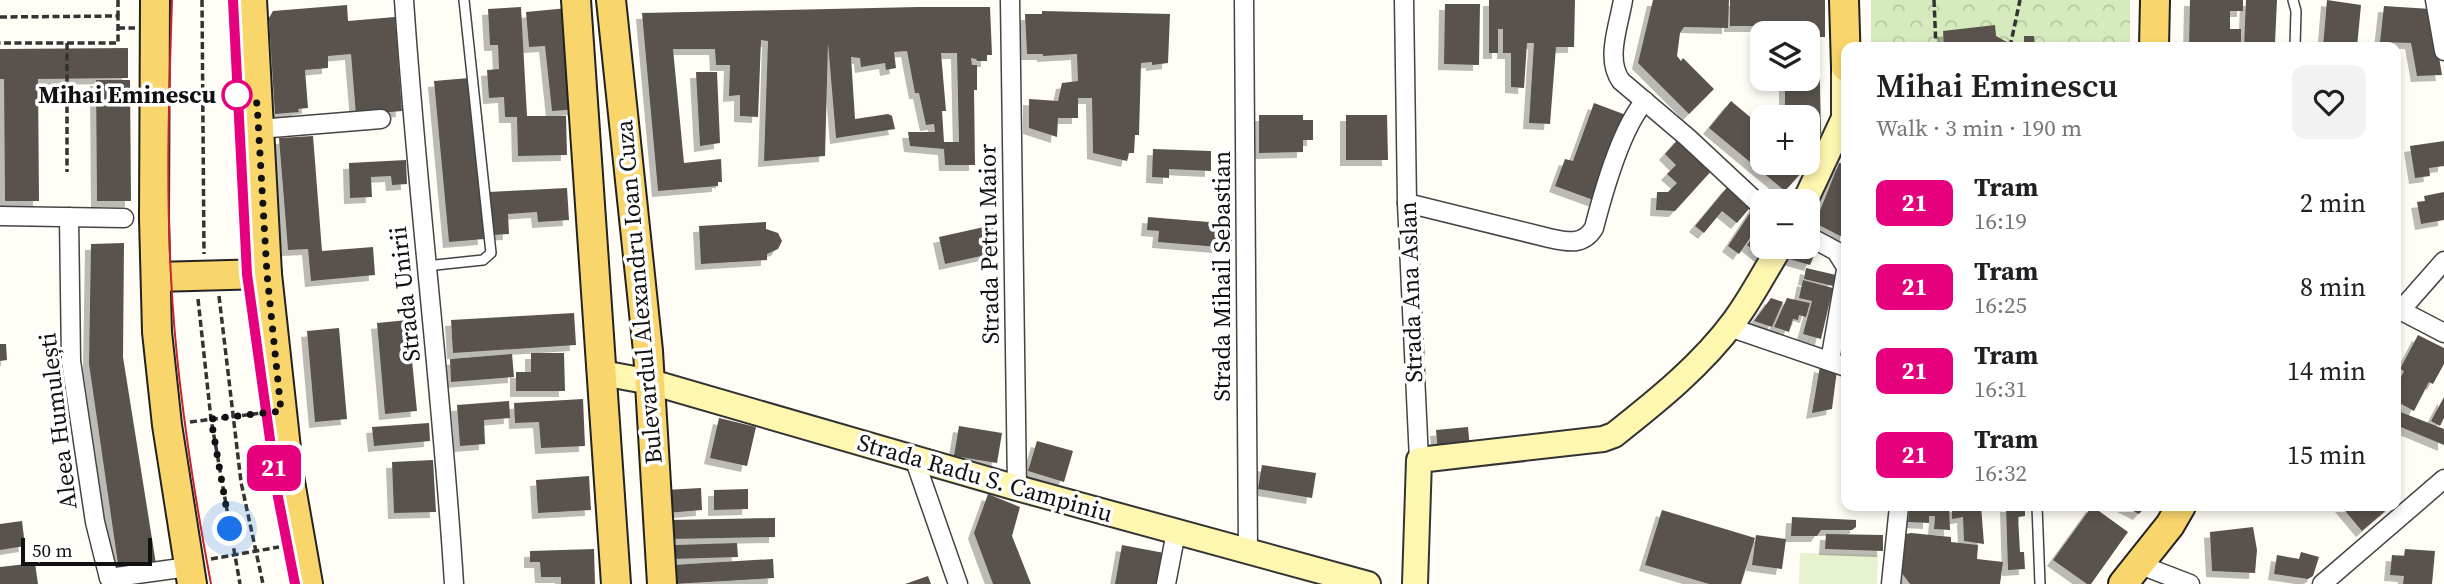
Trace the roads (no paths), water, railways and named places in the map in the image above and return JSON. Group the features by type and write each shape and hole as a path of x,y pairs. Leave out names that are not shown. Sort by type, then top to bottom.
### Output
{"main road":[{"path":"155,0 153,156 157,332 167,425 189,571"},
{"path":"252,0 267,274 281,411 308,584"},
{"name":"Bulevardul Alexandru Ioan Cuza","path":"576,0 616,584"},
{"name":"Bulevardul Alexandru Ioan Cuza","path":"611,0 651,382 662,584"},
{"path":"1844,0 1845,42"},
{"path":"2154,42 2155,0"},
{"path":"156,277 267,274"},
{"path":"2131,574 2178,511"}],"street":[{"name":"Strada Unirii","path":"404,0 412,120 436,355 454,584"},
{"name":"Strada Petru Maior","path":"1010,0 1017,488"},
{"name":"Strada Mihail Sebastian","path":"1244,0 1248,551"},
{"name":"Strada Ana Aslan","path":"1404,0 1407,203 1419,460 1415,584"},
{"path":"1623,0 1614,50 1614,68 1620,81 1750,196"},
{"path":"2435,0 2444,51"},
{"path":"1407,203 1559,240 1583,240 1594,228 1619,151 1634,117 1645,101"},
{"path":"259,129 381,119"},
{"path":"1811,189 1841,124"},
{"path":"0,216 124,218"},
{"name":"Aleea Humulești","path":"68,217 71,361 95,522 108,578 189,571"},
{"path":"1820,242 1836,251 1841,260"},
{"path":"1419,460 1611,437 1668,390 1711,349 1729,327 1772,259"},
{"path":"2401,306 2444,261"},
{"path":"2401,311 2444,333"},
{"path":"1729,327 1838,364 1841,328"},
{"name":"Strada Radu S. Campiniu","path":"602,373 651,382 1017,488 1368,584"},
{"path":"914,458 958,584"},
{"path":"2322,584 2444,479"},
{"path":"1891,584 1898,511"},
{"path":"1166,584 1176,531"},
{"path":"2131,574 2190,584"}],"lane":[{"path":"426,265 483,260 491,253 464,0"},
{"path":"2292,0 2296,11 2295,42"},
{"path":"2038,511 2040,584"}],"tram line":[{"path":"172,0 168,173 173,316 186,431 211,584"},
{"path":"233,0 247,274 278,497 295,584"},
{"name":"21","path":"233,0 247,274 278,497 295,584"}],"place":[{"name":"Mihai Eminescu","path":"237,95"}]}
